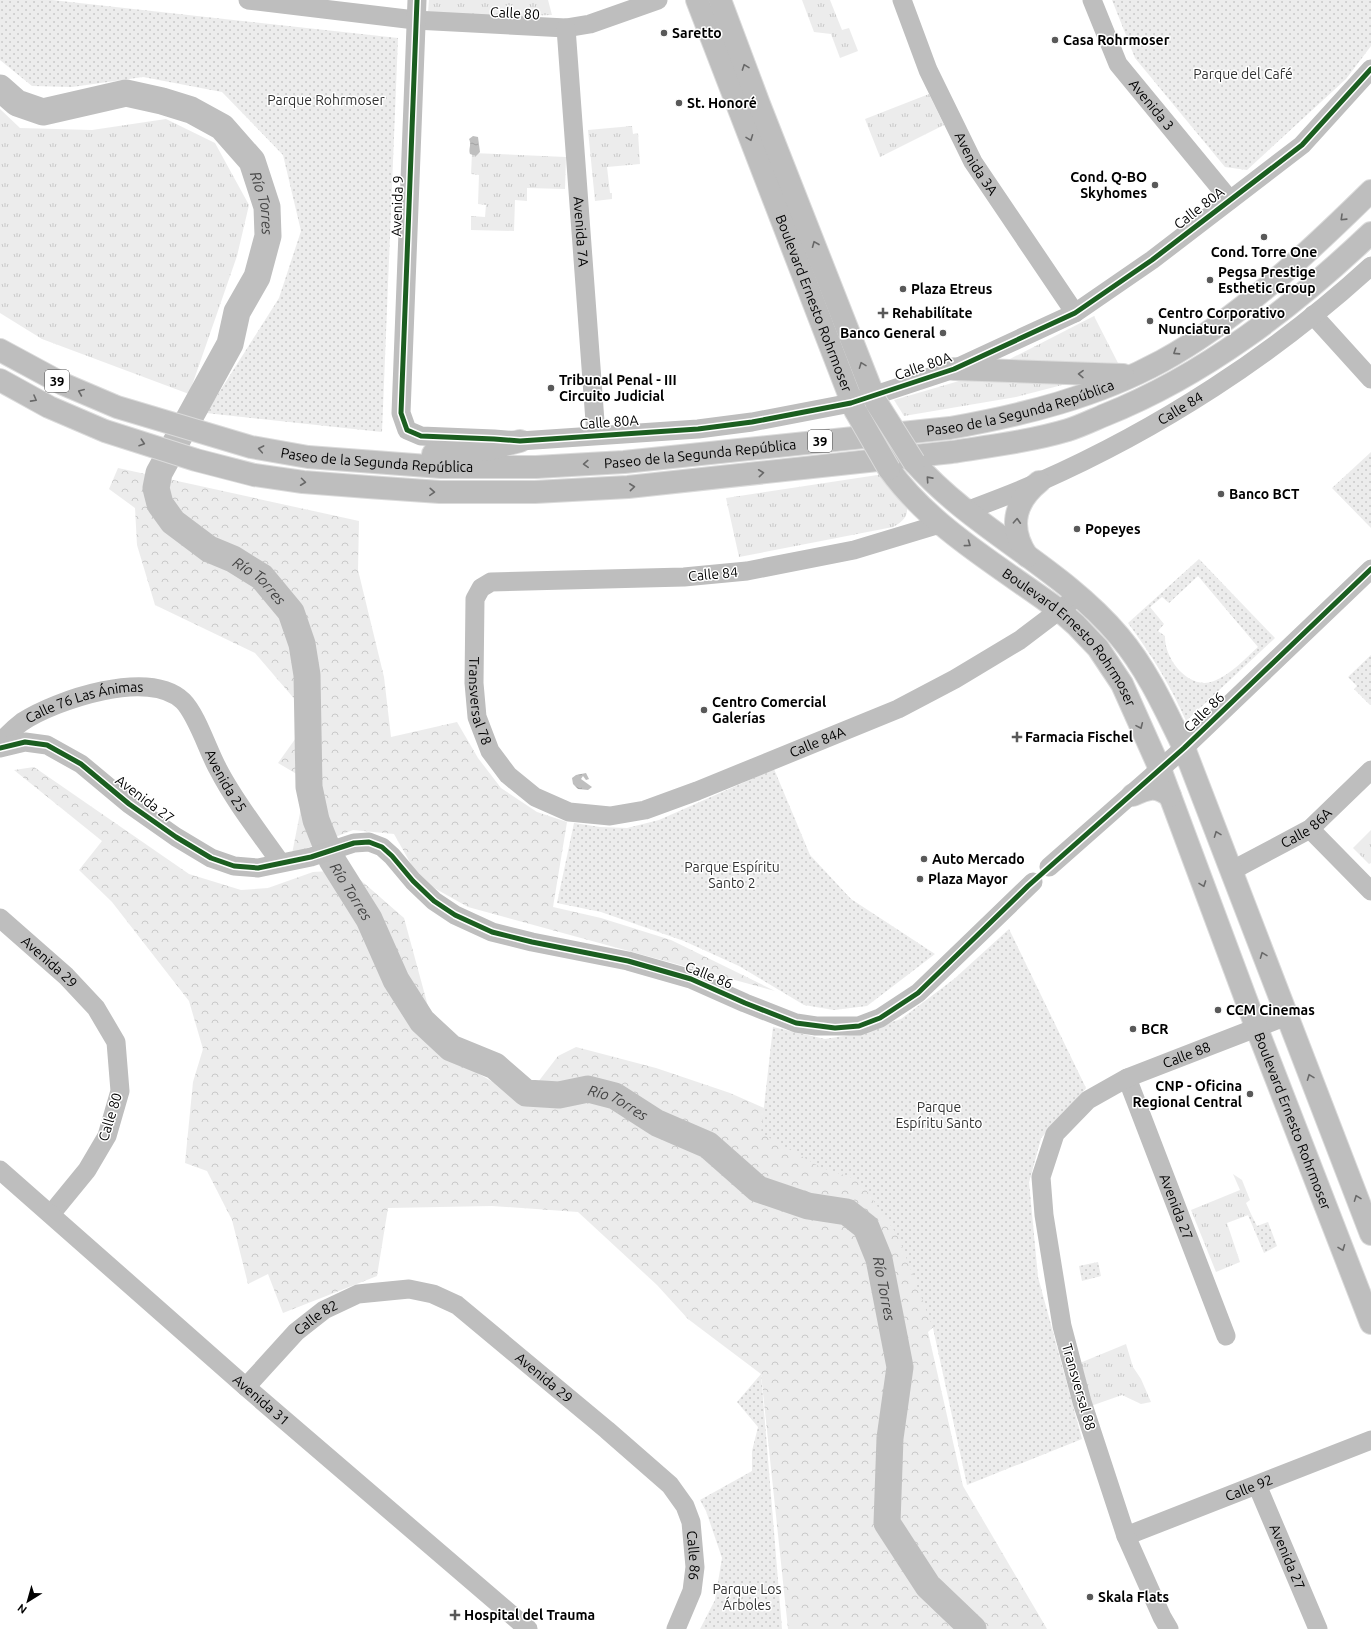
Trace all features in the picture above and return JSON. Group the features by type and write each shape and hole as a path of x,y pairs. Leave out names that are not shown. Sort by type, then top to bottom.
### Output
{"main road":[{"name":"Boulevard Ernesto Rohrmoser","path":"697,0 853,406 891,471 912,498 940,524 1059,610 1076,625 1098,648 1122,684 1160,769 1256,1029 1371,1323"},
{"name":"Boulevard Ernesto Rohrmoser","path":"720,0 759,104 875,398 914,462 935,486 1078,596 1120,636 1146,672 1184,748 1371,1234"},
{"name":"Paseo de la Segunda República","path":"0,350 63,384 117,407 200,433 251,446 308,457 441,467 536,467 624,462 950,428 998,420 1067,402 1134,375 1163,360 1228,318 1316,243 1371,191"},
{"name":"Paseo de la Segunda República","path":"0,380 49,407 105,431 196,460 254,475 303,482 440,492 535,492 628,487 952,452 999,445 1069,430 1125,407 1173,384 1244,339 1300,296 1371,233"},
{"path":"954,369 1134,375"},
{"path":"361,461 490,449 520,441"},
{"path":"891,471 921,495 950,513 957,514 966,511"},
{"path":"1028,557 1021,547 1017,535 1017,511 1029,490 1039,482"},
{"path":"1133,795 1147,788 1155,787 1163,790 1170,796"}],"street":[{"name":"Calle 80","path":"248,0 415,20 566,28 590,24 658,0"},
{"name":"Avenida 9","path":"401,413 415,20 417,0"},
{"name":"Avenida 3A","path":"902,0 928,70 973,162 1005,212 1075,314"},
{"name":"Avenida 3","path":"1092,0 1118,64 1230,200"},
{"name":"Avenida 7A","path":"566,28 596,435"},
{"name":"Calle 80A","path":"401,413 407,430 421,436 520,441 698,429 853,406 954,369 1075,314 1152,260 1302,145 1371,69"},
{"name":"Calle 84","path":"966,511 1039,482 1088,459 1166,416 1241,368 1313,315 1371,266"},
{"path":"1313,315 1371,379"},
{"name":"Calle 84","path":"481,588 491,582 684,577 747,571 854,550 940,524"},
{"name":"Calle 86","path":"1049,868 1133,795 1184,748 1371,569"},
{"name":"Transversal 78","path":"481,588 475,599 474,683 477,717 490,751 508,775 535,797"},
{"name":"Calle 84A","path":"535,797 569,812 610,816 644,810 711,785 898,709 1020,640 1078,596"},
{"name":"Calle 76 Las Ánimas","path":"0,743 22,722 45,710 92,693 116,688 150,688 177,696"},
{"name":"Avenida 25","path":"177,696 184,702 192,715 218,770 238,802 280,862"},
{"name":"Avenida 27","path":"0,748 25,742 47,744 81,764 129,804 176,837 211,858 234,866 258,868 311,856"},
{"name":"Calle 86A","path":"1231,871 1310,829 1371,770"},
{"path":"1310,829 1371,891"},
{"name":"Calle 86","path":"311,856 354,843 369,842 382,847 434,901 455,915 492,932 532,942 628,961 691,979 745,1003 796,1023 835,1028 859,1026 880,1018 918,993 1033,882"},
{"name":"Avenida 29","path":"0,918 66,976 96,1008"},
{"name":"Calle 80","path":"51,1214 87,1170 107,1136 120,1091 116,1042 96,1008"},
{"name":"Calle 88","path":"1055,1134 1088,1100 1127,1078 1287,1016"},
{"name":"Avenida 27","path":"1127,1078 1226,1336"},
{"name":"Transversal 88","path":"1055,1134 1041,1177 1044,1215 1062,1326 1082,1402 1126,1536 1162,1617 1169,1629"},
{"name":"Avenida 31","path":"0,1170 246,1387 527,1628"},
{"name":"Avenida 29","path":"409,1289 433,1294 457,1305 607,1430 670,1485"},
{"name":"Calle 82","path":"246,1387 296,1332 324,1310 358,1294 409,1289"},
{"name":"Calle 92","path":"1126,1536 1371,1440"},
{"name":"Calle 86","path":"670,1485 685,1506 691,1522 695,1567 692,1591 676,1629"},
{"name":"Avenida 27","path":"1257,1485 1318,1629"}],"green space":[{"name":"Parque Rohrmoser","path":"0,0 52,0 398,38 382,432 206,413 279,298 301,231 283,155 222,92 143,77 72,87 32,86 0,60"},
{"path":"429,0 548,0 552,15 497,17 428,12"},
{"path":"802,0 830,0 842,30 849,28 858,51 840,58 831,34 814,32"},
{"name":"Parque del Café","path":"1112,0 1371,0 1371,46 1346,79 1247,170 1225,167 1135,58"},
{"path":"929,94 944,125 880,157 865,119"},
{"path":"0,109 20,128 92,130 166,119 215,143 249,205 237,256 189,394 42,339 0,313"},
{"path":"632,126 633,134 638,133 640,164 607,167 612,199 595,201 588,130"},
{"path":"472,153 566,157 565,189 527,188 527,201 515,200 514,231 471,230 471,216 485,217 486,205 478,204 479,175 471,174"},
{"path":"1094,316 1118,363 1006,361"},
{"path":"983,374 1089,378 1016,397 904,416 894,400"},
{"path":"1371,452 1371,528 1332,488"},
{"path":"118,468 359,521 358,570 384,677 391,737 457,722 478,758 501,788 537,812 567,822 553,907 601,918 671,940 775,991 468,907 420,880 394,834 353,830 292,854 300,813 300,776 278,763 298,735 297,702 255,653 155,605 137,545 135,508 109,489"},
{"path":"884,474 901,494 907,508 906,515 902,521 893,527 739,557 726,498"},
{"path":"1199,559 1275,638 1186,721 1160,670 1128,623","holes":["1198,576 1258,647 1226,675 1214,681 1205,683 1196,681 1187,677 1173,663 1166,645 1165,636 1158,631 1164,624 1150,607 1162,597 1169,603"]},
{"path":"1371,655 1370,705 1354,689 1357,686 1348,677"},
{"path":"34,767 189,874 241,890 268,888 313,872 349,870 404,918 429,1010 447,1055 503,1088 535,1086 558,1056 576,1047 656,1068 730,1093 798,1123 1086,1088 1041,1138 1029,1182 969,1295 928,1332 963,1486 1047,1629 788,1629 761,1374 688,1319 657,1285 578,1212 492,1206 388,1208 377,1276 283,1313 268,1274 248,1284 232,1220 207,1171 185,1163 193,1082 203,1049 189,1001 112,902 79,870 102,841 14,770"},
{"name":"Parque Espíritu Santo 2","path":"774,769 810,855 851,899 935,954 867,1006 834,1010 804,1005 739,966 684,941 601,912 557,903 574,823 600,827 627,828 659,820"},
{"path":"1371,830 1371,863 1369,864 1353,848"},
{"name":"Parque Espíritu Santo","path":"1009,929 1086,1088 1041,1138 1029,1182 1038,1277 1082,1439 967,1485 933,1328 898,1236 859,1180 822,1168 761,1133 773,1027 825,1039 855,1034 901,1019 954,979"},
{"path":"1233,1174 1242,1180 1250,1200 1246,1203 1251,1214 1227,1223 1240,1262 1216,1272 1191,1210 1240,1190"},
{"path":"1251,1214 1257,1226 1268,1222 1277,1246 1264,1253 1248,1215"},
{"path":"1098,1262 1101,1276 1082,1281 1079,1266"},
{"path":"1126,1344 1133,1367 1141,1379 1151,1402 1141,1404 1122,1395 1088,1407 1075,1365"},
{"name":"Parque Los Árboles","path":"761,1374 782,1629 700,1629 715,1600 722,1558 706,1511 700,1500 752,1471 752,1451 758,1427 737,1402"}],"water":[{"path":"473,136 478,137 480,152 476,156 470,154 469,139"},
{"path":"586,773 589,779 586,780 583,776 581,779 592,787 588,790 578,789 573,784 572,778 576,775"}],"waterway":[{"name":"Río Torres","path":"0,88 17,103 43,112 126,93 162,101 191,110 222,127 252,161 267,207 268,236 257,277 237,312 230,344 159,473 156,488 160,504 173,522 209,549 233,559 262,577 291,612 302,644 307,675 309,787 316,820 332,860 369,919 396,980 422,1021 451,1048 495,1066 526,1093 559,1095 588,1089 615,1096 657,1123 708,1145 758,1189 808,1206 847,1212 866,1227 879,1259 900,1367 890,1438 887,1523 928,1586 973,1629"}],"cycle path":[{"path":"417,0 401,413 407,430 421,436 520,441 698,429 752,422 851,403 954,369 1075,313 1152,260 1302,145 1371,69"},
{"path":"0,748 25,742 47,745 81,764 129,804 176,837 211,858 234,866 258,868 311,857 354,843 369,842 382,847 392,856 413,881 434,901 455,915 492,932 532,942 628,961 691,979 745,1003 796,1023 835,1028 859,1026 880,1018 918,993 1028,886 1184,748 1371,569"}],"place":[{"name":"Saretto","path":"664,33"},
{"name":"Casa Rohrmoser","path":"1055,40"},
{"name":"St. Honoré","path":"679,103"},
{"name":"Cond. Q-BO Skyhomes","path":"1155,185"},
{"name":"Cond. Torre One","path":"1264,237"},
{"name":"Pegsa Prestige Esthetic Group","path":"1210,280"},
{"name":"Plaza Etreus","path":"903,289"},
{"name":"Rehabilítate","path":"883,313"},
{"name":"Centro Corporativo Nunciatura","path":"1150,321"},
{"name":"Banco General","path":"943,333"},
{"name":"Tribunal Penal - III Circuito Judicial","path":"551,388"},
{"name":"Banco BCT","path":"1221,494"},
{"name":"Popeyes","path":"1077,529"},
{"name":"Centro Comercial Galerías","path":"704,710"},
{"name":"Farmacia Fischel","path":"1017,737"},
{"name":"Auto Mercado","path":"924,859"},
{"name":"Plaza Mayor","path":"920,879"},
{"name":"CCM Cinemas","path":"1218,1010"},
{"name":"BCR","path":"1133,1029"},
{"name":"CNP - Oficina Regional Central","path":"1250,1094"},
{"name":"Skala Flats","path":"1090,1597"},
{"name":"Hospital del Trauma","path":"455,1615"}]}
